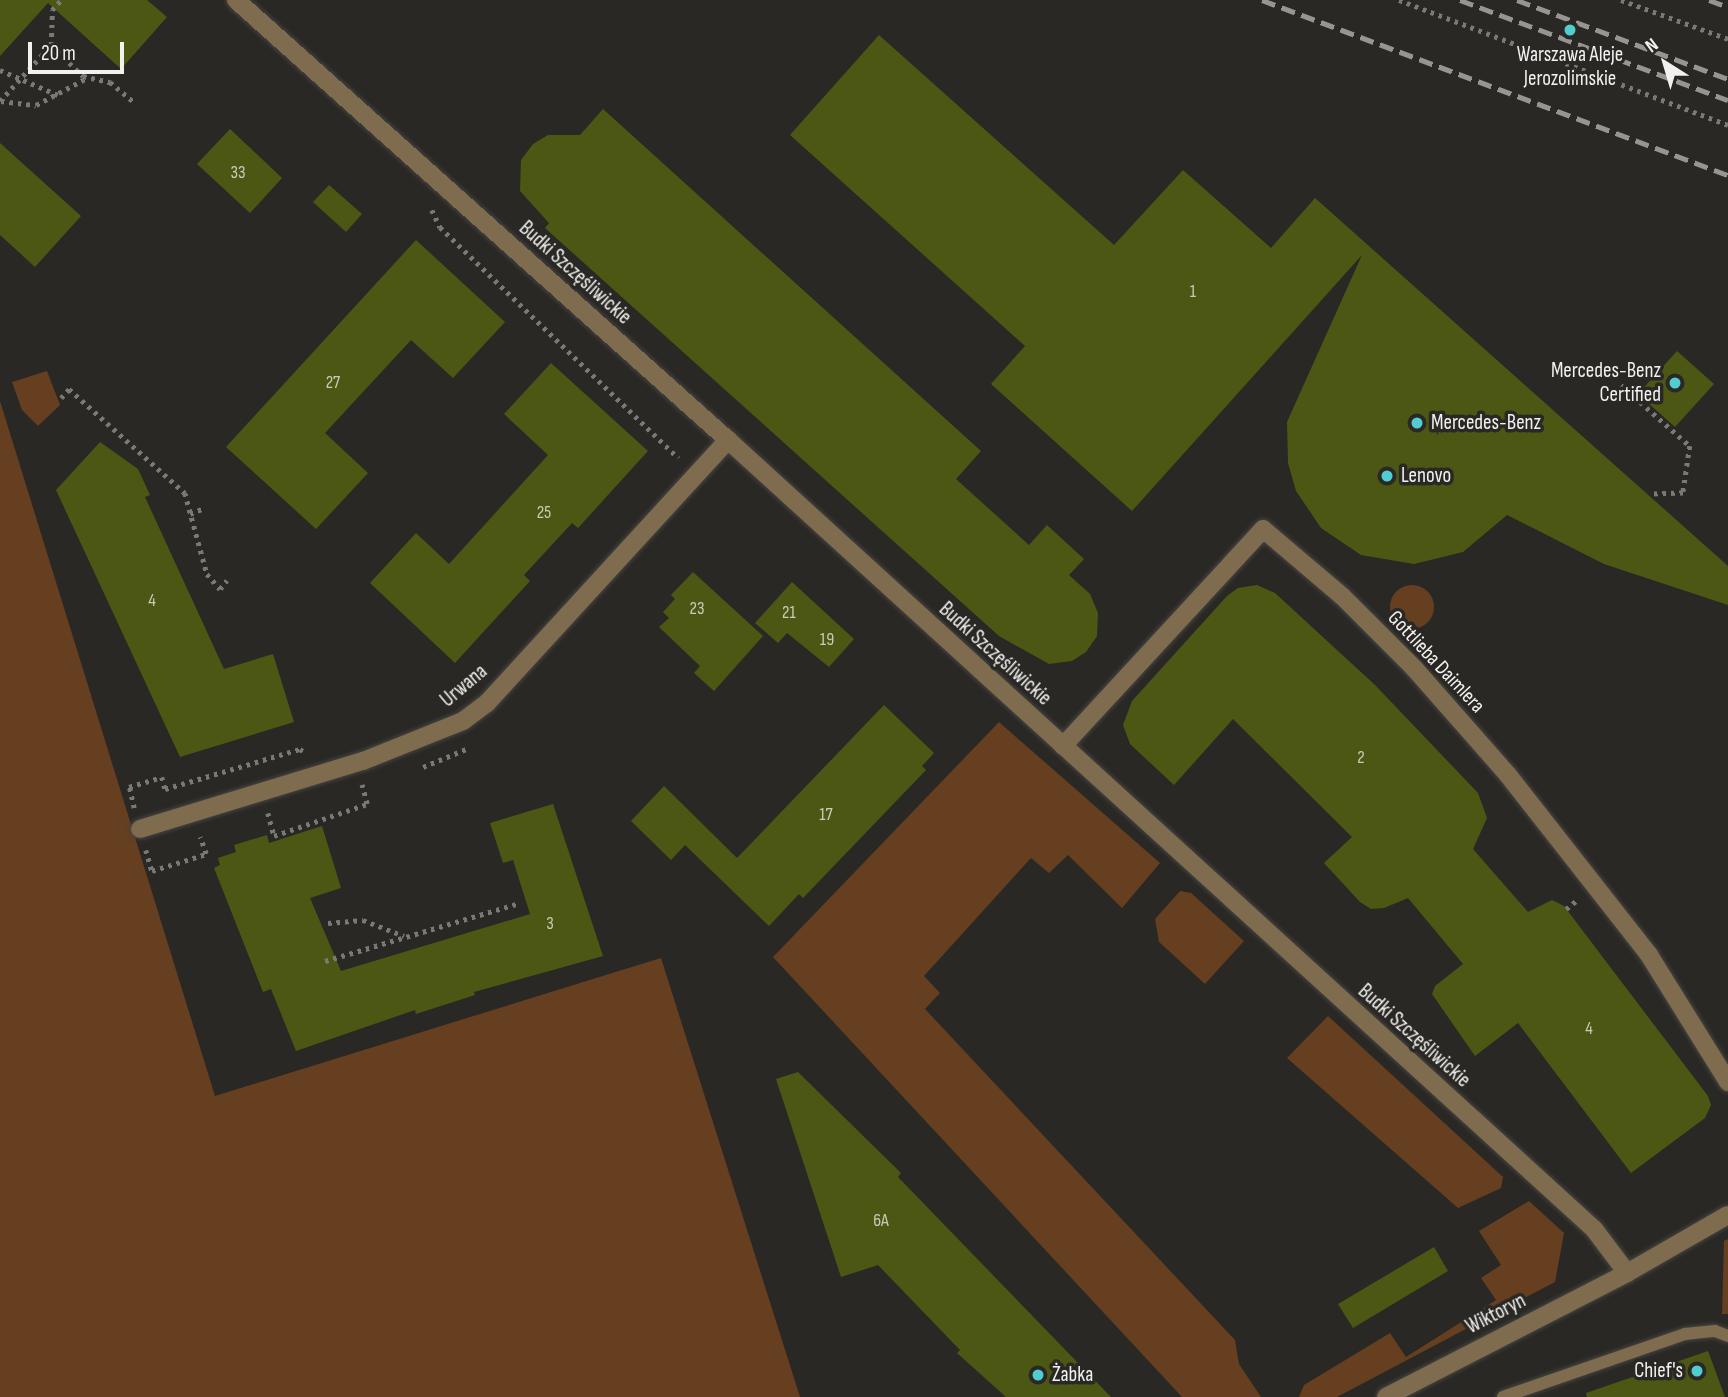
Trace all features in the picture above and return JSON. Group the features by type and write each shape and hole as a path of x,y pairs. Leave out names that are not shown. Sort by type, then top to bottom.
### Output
{"street":[{"name":"Budki Szczęśliwickie","path":"236,0 728,440 1594,1229 1627,1273"},
{"name":"Urwana","path":"140,829 385,754 463,721 487,703 728,440"},
{"name":"Gottlieba Daimlera","path":"1063,746 1263,529 1342,596 1414,668 1508,775 1648,955 1728,1082"},
{"path":"1627,1273 1728,1215"},
{"name":"Wiktoryn","path":"1386,1397 1627,1273"}],"lane":[{"path":"1503,1397 1685,1334 1714,1331 1728,1336"}],"path":[{"path":"1,101 51,45 52,10 61,0"},
{"path":"1399,0 1728,125"},
{"path":"1621,0 1728,39"},
{"path":"51,45 88,78 110,82 135,103"},
{"path":"0,70 19,81 59,95"},
{"path":"1,101 36,105 88,78"},
{"path":"426,197 440,228 677,454 679,461 673,468"},
{"path":"1621,385 1690,446 1684,493 1652,494"},
{"path":"61,398 69,388 185,493 207,574 220,589 227,580"},
{"path":"190,514 202,509"},
{"path":"414,769 476,744"},
{"path":"202,829 206,854 152,871 129,787 162,778 165,789 300,749 311,756"},
{"path":"262,810 268,813 274,836 367,804 362,786 368,780"},
{"path":"325,961 519,903"},
{"path":"328,923 363,920 405,937"}],"shaded area":[{"path":"47,371 60,405 38,426 22,410 12,382"},
{"path":"0,401 215,1096 661,958 800,1397 0,1397"},
{"path":"1412,585 1428,591 1434,607 1428,623 1412,629 1396,623 1390,607 1396,591"},
{"path":"999,722 1160,863 1122,908 1068,855 1049,873 1031,858 924,976 940,993 925,1009 1235,1340 1239,1364 1261,1397 1182,1397 773,957"},
{"path":"1180,891 1191,893 1244,941 1205,984 1159,942 1155,919"},
{"path":"1328,1016 1503,1177 1501,1188 1458,1208 1287,1058"},
{"path":"1529,1201 1564,1233 1555,1282 1337,1397 1299,1397 1304,1385 1390,1333 1406,1357 1496,1300 1481,1278 1501,1265 1479,1231"},
{"path":"1728,1239 1728,1314 1722,1314 1724,1241"}],"building":[{"path":"0,0 147,0 167,17 121,69 48,3 0,56"},
{"path":"879,35 1114,245 1183,170 1271,248 1315,198 1728,566 1728,605 1604,564 1507,515 1463,552 1414,564 1361,555 1321,528 1296,491 1288,463 1287,422 1362,255 1132,511 991,384 1025,346 790,135"},
{"path":"603,109 981,451 956,479 1029,545 1047,525 1084,559 1069,575 1090,594 1098,613 1097,636 1086,652 1072,661 1049,664 999,636 545,228 549,223 520,191 521,160 533,144 548,135 580,135"},
{"path":"230,129 282,178 250,213 197,164"},
{"path":"0,143 81,216 35,267 0,235"},
{"path":"329,185 362,214 346,232 313,202"},
{"path":"416,240 505,322 453,378 411,340 325,433 368,473 316,529 226,447"},
{"path":"1677,351 1714,384 1675,427 1638,394"},
{"path":"551,363 648,451 578,528 572,523 524,575 530,581 455,663 370,583 416,533 449,564 548,455 504,414"},
{"path":"100,442 138,469 150,495 145,497 224,669 273,654 294,722 180,757 56,490"},
{"path":"693,572 763,636 714,691 694,673 700,666 659,627 669,618 663,612 675,599 671,595"},
{"path":"792,582 854,639 829,667 787,633 778,643 755,623"},
{"path":"1257,585 1275,593 1375,685 1478,793 1487,818 1473,849 1528,912 1552,900 1564,906 1708,1096 1711,1105 1705,1118 1631,1173 1518,1023 1475,1056 1432,994 1435,986 1463,964 1408,898 1384,908 1371,909 1360,902 1324,863 1352,837 1233,719 1174,785 1130,744 1123,725 1132,701 1227,596 1238,588"},
{"path":"884,705 934,753 922,766 926,770 803,898 799,894 769,926 685,845 671,860 631,821 664,786 737,858"},
{"path":"553,804 603,956 474,992 475,995 416,1014 415,1010 296,1051 271,989 263,992 214,868 220,865 218,858 236,852 234,845 267,835 269,843 322,826 341,888 310,898 341,971 530,914 513,860 503,863 490,823"},
{"path":"798,1072 901,1173 898,1177 1111,1397 1006,1397 957,1353 960,1350 878,1265 841,1277 776,1079"},
{"path":"1434,1247 1448,1271 1353,1328 1338,1304"},
{"path":"1708,1351 1725,1397 1587,1397 1586,1393"}],"railway":[{"path":"1262,0 1728,175"},
{"path":"1460,0 1728,100"},
{"path":"1517,0 1728,79"},
{"path":"1709,0 1728,7"}],"place":[{"name":"Warszawa Aleje Jerozolimskie","path":"1570,30"},
{"name":"Mercedes-Benz Certified","path":"1675,383"},
{"name":"Mercedes-Benz","path":"1417,423"},
{"name":"Lenovo","path":"1387,476"},
{"name":"Chief's","path":"1697,1371"},
{"name":"Żabka","path":"1038,1375"}]}
